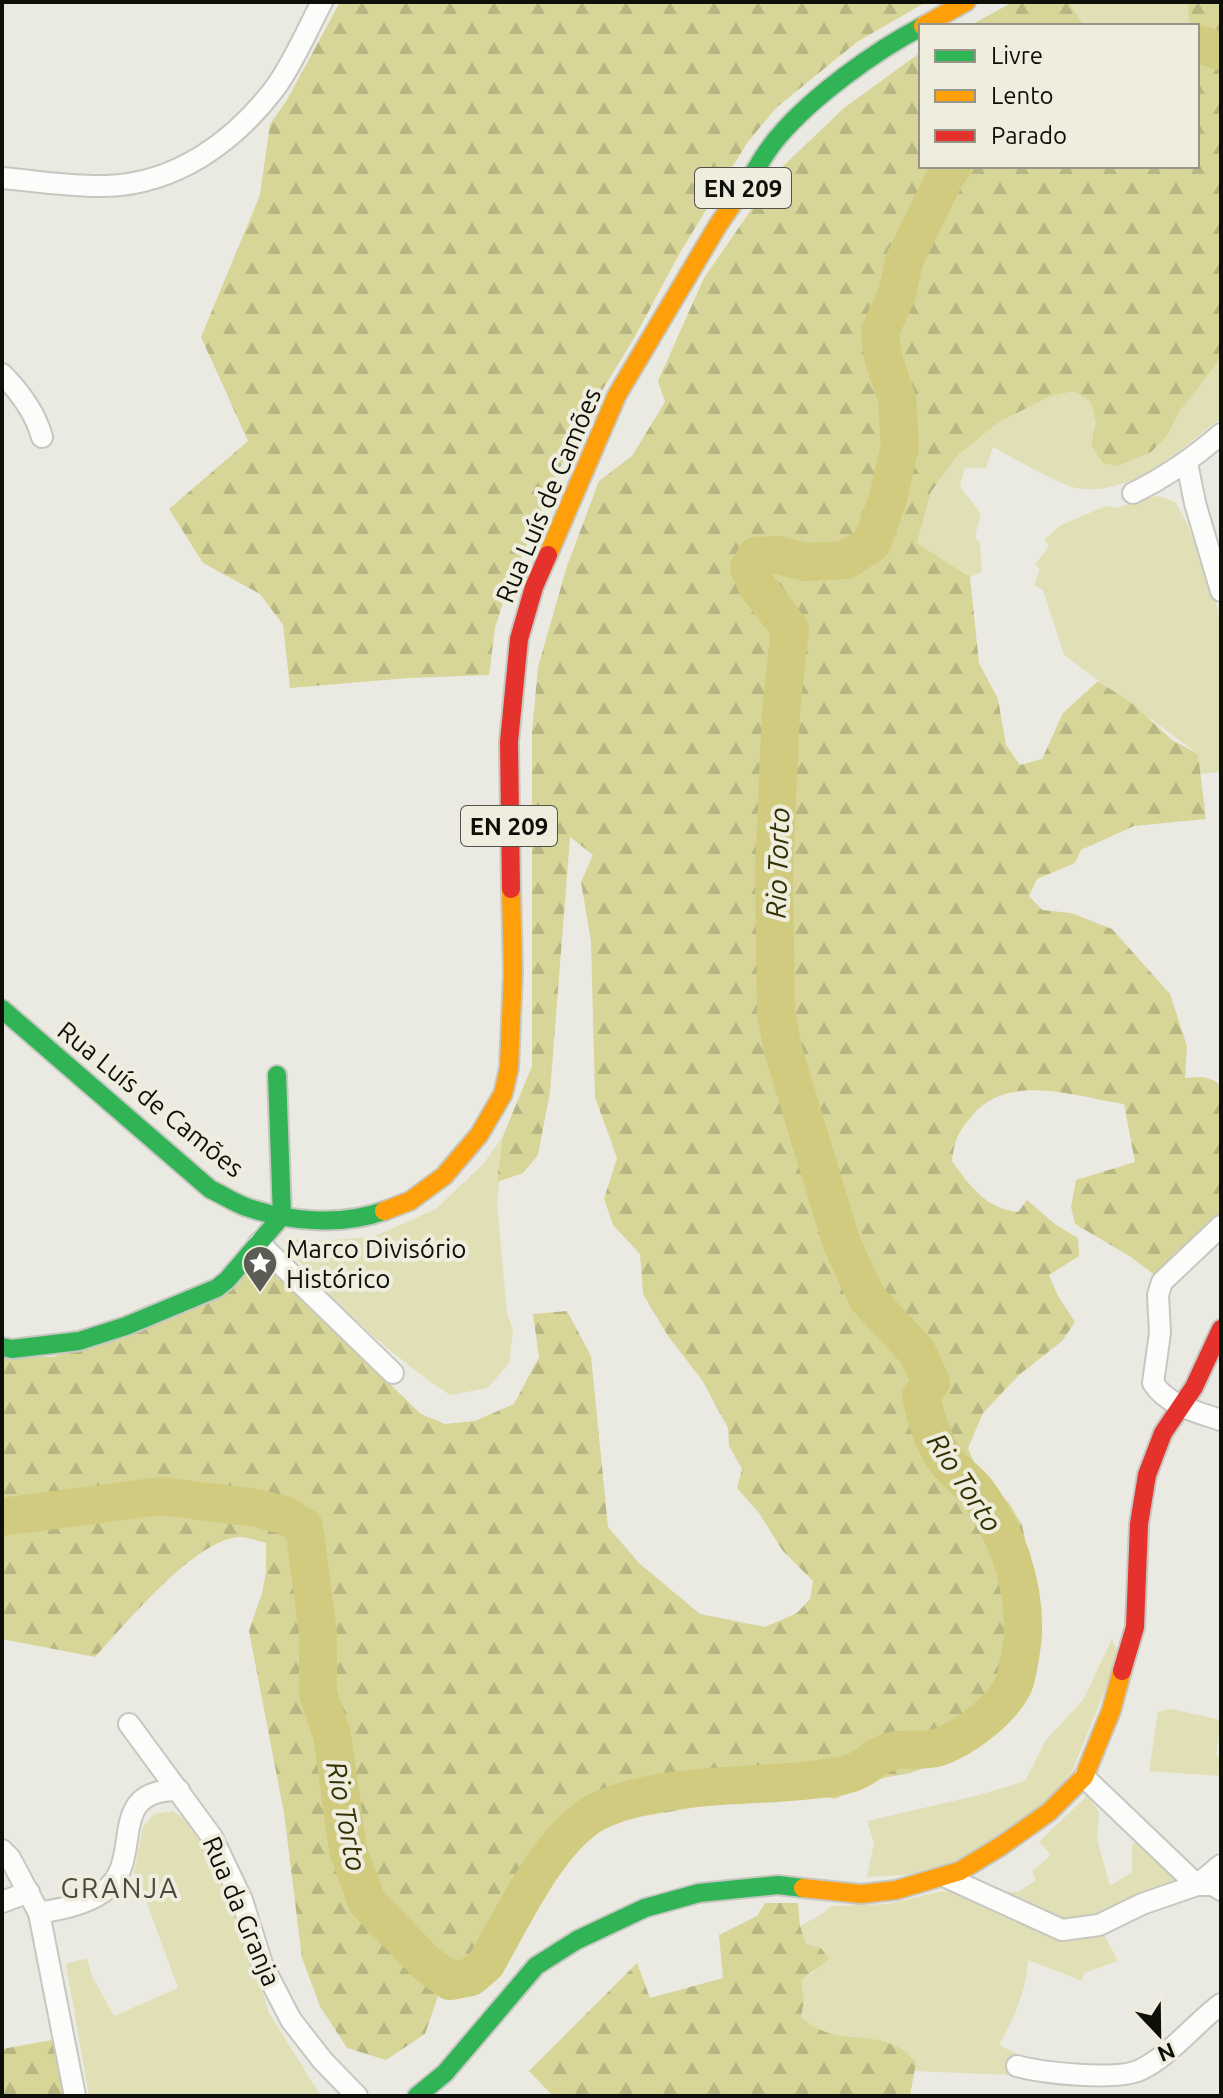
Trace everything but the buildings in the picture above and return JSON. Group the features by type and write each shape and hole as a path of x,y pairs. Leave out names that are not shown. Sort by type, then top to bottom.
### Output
{"main road":[{"name":"Rua Luís de Camões","path":"926,24 966,2"},
{"name":"Rua Luís de Camões","path":"2,1009 210,1189 247,1208 310,1221 351,1219 410,1201 444,1176 479,1135 503,1094 509,1068 513,976 509,742 519,639 534,587 617,395 718,225 778,136 831,88 898,39 919,28"},
{"path":"2,1347 12,1349 79,1341 126,1326 217,1288 282,1216 277,1075"},
{"path":"417,2096 445,2073 536,1966 577,1940 645,1908 699,1893 778,1885 861,1894 896,1890 946,1877 1001,1846 1037,1820 1084,1777 1111,1711 1135,1627 1139,1524 1147,1475 1163,1433 1194,1387 1221,1329"}],"street":[{"path":"2,178 104,186 140,183 201,159 233,135 276,87 322,2"},
{"path":"2,374 28,406 42,437"},
{"path":"1133,493 1187,463 1221,434"},
{"path":"1187,463 1195,503 1221,591"},
{"path":"1221,1226 1162,1282 1158,1295 1160,1333 1153,1383 1160,1393 1181,1406 1221,1420"},
{"path":"259,1243 393,1373"},
{"name":"Rua da Granja","path":"129,1724 212,1837 242,1900 262,1964 291,2020 323,2061 357,2096"},
{"path":"1084,1777 1197,1885"},
{"path":"39,1913 74,1906 104,1892 123,1864 130,1818 143,1800 148,1794 159,1790 179,1790"},
{"path":"2,1850 39,1913 75,2096"},
{"path":"1197,1885 1221,1865"},
{"path":"946,1877 1062,1930 1099,1925 1142,1904 1197,1885 1213,1885 1221,1890"},
{"path":"2,1902 29,1892"},
{"path":"1017,2066 1037,2071 1090,2074 1138,2071 1164,2054 1221,2004"}],"shaded area":[{"path":"1068,2 1187,2 1189,24 1084,24"},
{"path":"1221,357 1221,418 1154,468 1117,486 1076,488 993,447 986,468 965,468 960,486 981,514 975,536 980,544 982,572 970,577 917,543 931,493 959,454 1001,421 1051,396 1074,390 1091,402 1167,436 1179,412"},
{"path":"1159,496 1175,502 1187,523 1221,617 1221,772 1200,774 1198,754 1064,655 1043,590 1034,585 1040,569 1035,565 1049,546 1044,540 1061,525 1106,506 1118,508"},
{"path":"503,1136 497,1202 507,1313 513,1330 509,1363 488,1388 450,1395 405,1363 363,1327 323,1288 287,1246 294,1239 325,1241 375,1236 436,1209 484,1163"},
{"path":"1112,1639 1119,1655 1072,1772 1047,1801 965,1860 922,1874 867,1877 874,1843 867,1821 1025,1781 1046,1740 1083,1700"},
{"path":"1171,1709 1221,1720 1216,1756 1221,1756 1221,1776 1149,1771 1158,1712"},
{"path":"1088,1795 1099,1812 1097,1839 1110,1886 1132,1872 1132,1845 1138,1840 1185,1885 1075,1924 1022,1908 990,1892 1018,1892 1036,1880 1032,1871 1051,1855 1039,1842"},
{"path":"173,1811 207,1842 234,1898 269,2013 321,2096 89,2096 66,1964 87,1958 92,1976 114,2016 178,1988 141,1887 131,1887 143,1827 154,1814"},
{"path":"954,1891 1095,1930 1104,1935 1118,1961 1084,1973 1082,1981 1028,1960 1018,2004 999,2045 1021,2056 1013,2075 914,2071 916,2062 887,2044 829,2033 801,2017 804,2001 801,1980 814,1972 821,1948 806,1944 800,1926 831,1906 888,1904"}],"green space":[{"path":"340,2 926,2 857,42 777,107 747,143 573,438 507,590 495,628 489,675 290,688 283,625 260,594 203,563 169,509 248,441 201,337 260,195 270,124 287,100"},
{"path":"1013,2 1068,2 1084,24 973,24"},
{"path":"1187,2 1221,2 1221,358 1179,412 1167,436 1151,452 1117,466 1103,463 1091,445 1096,423 1091,402 1074,391 1051,396 1001,421 959,454 931,492 917,543 970,577 979,663 998,699 1006,745 1020,765 1042,759 1063,713 1098,681 1133,704 1172,740 1198,754 1206,819 1134,826 1081,850 1075,863 1037,879 1029,896 1042,910 1071,913 1112,929 1170,994 1187,1046 1185,1078 1209,1078 1221,1086 1221,1216 1160,1279 1131,1257 1075,1224 1071,1207 1076,1180 1135,1162 1124,1104 1063,1093 1022,1091 986,1103 971,1117 957,1137 952,1161 972,1187 987,1201 1006,1210 1018,1212 1027,1200 1056,1225 1078,1238 1079,1256 1049,1275 1075,1322 1062,1341 1019,1375 983,1413 968,1448 979,1474 1009,1503 1022,1525 1038,1601 1037,1650 1021,1694 1007,1715 980,1745 911,1773 883,1778 835,1799 802,1793 769,1795 615,1821 586,1831 560,1856 516,1934 481,1982 439,1993 425,2034 386,2060 347,2048 320,2006 302,1958 284,1813 249,1631 262,1593 266,1543 241,1537 223,1541 203,1551 162,1585 95,1657 2,1639 2,1356 54,1357 258,1257 421,1414 445,1424 475,1421 514,1404 539,1357 533,1314 567,1311 591,1356 608,1527 639,1563 700,1614 765,1627 797,1613 810,1599 813,1581 783,1551 759,1513 737,1488 742,1469 729,1446 728,1428 702,1380 668,1336 643,1294 640,1254 613,1225 604,1199 617,1158 595,1097 591,941 581,882 593,855 570,837 550,1092 538,1155 523,1173 497,1182 503,1136 532,1066 532,732 538,667 567,566 599,481 632,456 665,402 658,381 704,278 778,171 844,108 919,53 919,168 1199,168 1199,24 1189,24"},
{"path":"765,1903 798,1903 800,1926 806,1944 821,1948 829,1959 801,1980 804,2001 801,2017 826,2032 884,2041 901,2049 916,2062 910,2096 553,2096 529,2071 637,1963 650,1998 723,1978 719,1935 757,1916"},
{"path":"52,2040 64,2096 2,2096 2,2049"}],"waterway":[{"name":"Rio Torto","path":"1199,45 1221,51"},
{"name":"Rio Torto","path":"2,1517 160,1496 256,1508 284,1515 304,1527 318,1633 318,1694 332,1735 348,1850 367,1902 426,1963 450,1981 471,1977 486,1964 522,1899 552,1854 568,1834 605,1808 663,1792 845,1775 888,1752 930,1749 947,1744 981,1723 1001,1704 1014,1684 1021,1649 1023,1612 1017,1576 1005,1541 988,1508 975,1489 948,1463 934,1440 921,1396 931,1382 917,1352 867,1298 842,1244 783,1050 776,1013 774,870 781,711 790,629 757,586 749,568 756,556 777,555 806,562 846,560 872,543 888,498 900,446 897,399 883,357 880,331 897,294 904,261 951,168"}],"traffic: fast":[{"path":"751,177 775,141 809,105 865,61 919,28"},
{"path":"2,1009 210,1189 234,1202 299,1219 351,1219 384,1211"},
{"path":"2,1347 12,1349 79,1341 126,1326 217,1288 227,1280 282,1216 277,1075"},
{"path":"417,2096 445,2073 536,1966 577,1940 645,1908 699,1893 778,1885 803,1888"}],"traffic: slow":[{"path":"927,24 966,2"},
{"path":"548,555 617,395 718,225 751,177"},
{"path":"384,1211 410,1201 444,1176 479,1135 503,1094 509,1068 513,972 511,889"},
{"path":"803,1888 861,1894 896,1890 960,1871 1001,1846 1049,1812 1084,1777 1111,1711 1122,1671"}],"traffic: jam":[{"path":"511,889 509,742 519,639 534,587 548,555"},
{"path":"1122,1671 1135,1627 1139,1524 1147,1475 1163,1433 1194,1387 1221,1329"}],"place":[{"name":"Marco Divisório Histórico","path":"260,1294"}],"district":[{"name":"GRANJA","path":"120,1887"}]}
